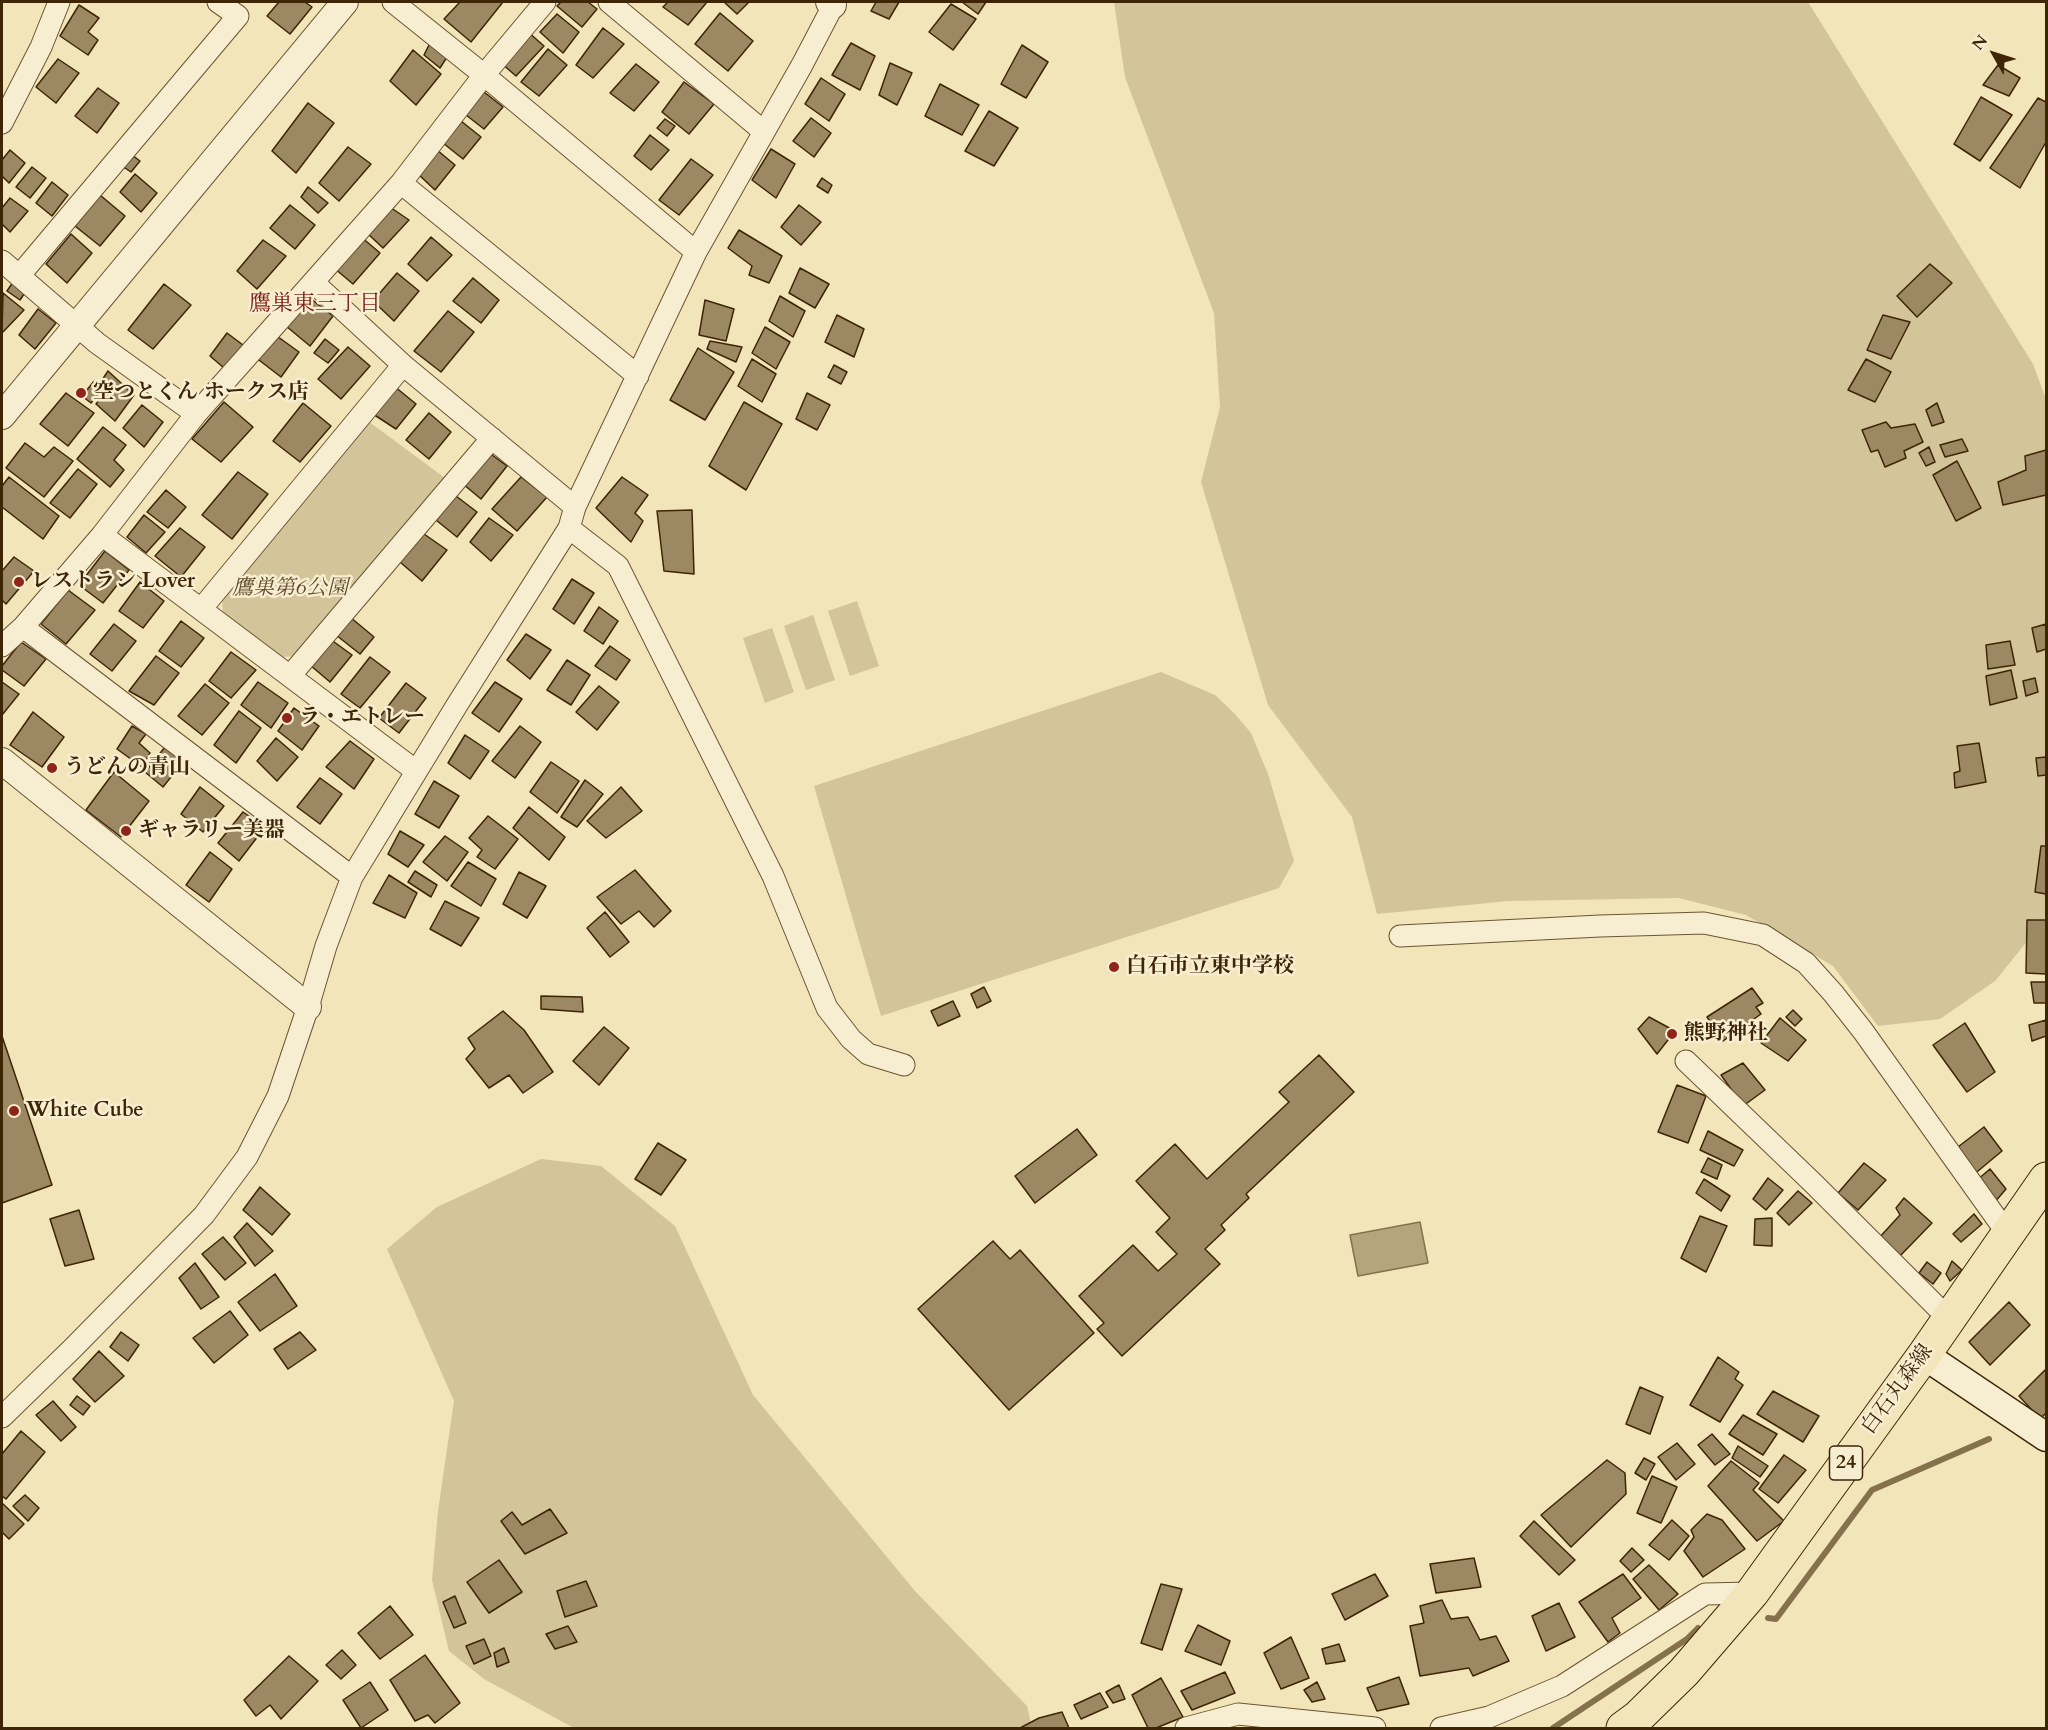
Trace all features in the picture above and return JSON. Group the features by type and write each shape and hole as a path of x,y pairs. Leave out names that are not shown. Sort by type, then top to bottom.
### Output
{"main road":[{"name":"白石丸森線","path":"1623,1728 1638,1717 1684,1672 1752,1593 1924,1355 2046,1179"},
{"path":"1924,1355 2046,1437"}],"street":[{"path":"2,123 41,47 59,2"},
{"path":"20,276 238,16 218,2"},
{"path":"2,416 345,2"},
{"path":"393,2 696,252"},
{"path":"2,646 23,627 102,535 196,414 401,183 484,75 545,2"},
{"path":"609,2 763,131"},
{"path":"2,1417 204,1215 247,1156 278,1096 326,946 352,877 569,528 575,507 696,252 802,65 832,3"},
{"path":"401,183 638,376"},
{"path":"2,261 97,343 196,414"},
{"path":"313,282 403,365 575,507"},
{"path":"202,608 403,365"},
{"path":"290,676 492,438"},
{"path":"569,528 618,566 773,876 827,1008 850,1039 868,1054 904,1065"},
{"path":"102,535 416,771"},
{"path":"23,627 352,877"},
{"path":"2,761 308,1007"},
{"path":"1400,936 1704,923 1763,935 1806,963 1833,993 1863,1031 2007,1233"},
{"path":"1686,1061 1814,1184 1949,1319"},
{"path":"1441,1728 1489,1717 1562,1686 1706,1594 1752,1593"},
{"path":"1186,1728 1238,1714 1375,1728"}],"green space":[{"path":"1114,2 1808,2 2033,364 2046,399 2046,918 1995,981 1940,1019 1878,1026 1833,966 1746,915 1679,898 1508,901 1377,914 1352,817 1268,705 1201,482 1220,407 1214,313 1125,77"},
{"name":"鷹巣第6公園","path":"368,421 445,478 297,656 281,657 223,615 222,596"},
{"path":"857,601 879,666 850,676 828,611"},
{"path":"813,615 835,680 806,690 784,626"},
{"path":"772,628 794,692 765,703 743,638"},
{"path":"1161,672 1215,695 1251,733 1268,774 1294,861 1279,888 881,1016 814,786"},
{"path":"541,1159 601,1166 675,1226 753,1395 915,1591 1027,1706 1032,1728 574,1728 484,1679 449,1651 432,1580 438,1511 454,1401 387,1249 437,1207"}],"shaded area":[{"path":"1420,1222 1428,1263 1358,1276 1350,1235"}],"building":[{"path":"279,2 305,2 312,7 290,34 267,16"},
{"path":"460,2 503,2 471,42 444,19"},
{"path":"561,2 588,2 597,9 582,27 557,6"},
{"path":"668,2 707,2 688,25 663,7"},
{"path":"724,2 749,2 737,14"},
{"path":"876,2 899,2 889,19 871,11"},
{"path":"962,2 986,2 978,14"},
{"path":"951,4 976,19 953,50 929,32"},
{"path":"79,5 99,18 88,32 98,40 88,55 60,36"},
{"path":"720,13 753,41 728,71 695,44"},
{"path":"557,14 579,32 563,53 540,32"},
{"path":"603,28 624,44 593,78 576,65"},
{"path":"528,32 544,46 516,76 501,63"},
{"path":"430,43 447,57 440,68 424,55"},
{"path":"851,43 875,56 860,90 832,75"},
{"path":"1022,45 1048,62 1026,98 1001,84"},
{"path":"548,49 567,65 539,96 521,82"},
{"path":"413,50 441,74 416,105 390,81"},
{"path":"58,59 79,73 56,103 36,87"},
{"path":"890,63 912,73 897,105 879,95"},
{"path":"636,64 659,82 634,111 610,93"},
{"path":"1998,65 2020,78 2009,96 1983,85"},
{"path":"821,78 845,94 829,121 805,104"},
{"path":"684,82 714,104 689,134 662,112"},
{"path":"940,84 979,105 962,135 925,116"},
{"path":"98,88 119,103 97,133 75,116"},
{"path":"484,92 503,107 484,129 466,115"},
{"path":"1981,97 2012,115 1980,161 1954,144"},
{"path":"2038,98 2046,102 2046,142 2020,188 1990,168"},
{"path":"308,103 334,123 296,173 272,151"},
{"path":"989,111 1018,128 994,166 965,151"},
{"path":"811,118 831,133 814,157 793,141"},
{"path":"665,119 675,126 667,136 657,128"},
{"path":"461,121 481,137 463,159 443,143"},
{"path":"650,135 669,150 651,170 634,156"},
{"path":"348,147 371,164 339,201 319,183"},
{"path":"771,149 795,164 776,198 752,180"},
{"path":"10,150 25,163 9,183 2,176 2,160"},
{"path":"437,150 455,165 435,190 418,174"},
{"path":"132,155 140,161 131,172 122,166"},
{"path":"691,159 713,175 679,215 659,200"},
{"path":"32,167 46,178 30,198 16,187"},
{"path":"135,174 157,193 141,212 120,192"},
{"path":"822,178 832,185 828,193 817,186"},
{"path":"52,182 68,195 52,216 36,203"},
{"path":"308,187 328,203 318,213 301,197"},
{"path":"100,195 125,216 100,246 75,226"},
{"path":"10,198 28,211 10,232 2,224 2,208"},
{"path":"290,205 315,225 295,249 270,228"},
{"path":"387,205 409,220 383,248 366,232"},
{"path":"799,205 821,222 801,245 781,227"},
{"path":"739,230 782,256 769,283 749,275 752,266 728,248"},
{"path":"71,234 92,253 67,283 46,264"},
{"path":"360,236 380,253 353,284 334,268"},
{"path":"431,237 452,255 427,281 408,264"},
{"path":"263,240 286,256 257,289 237,271"},
{"path":"1930,264 1952,283 1917,317 1897,296"},
{"path":"800,268 829,284 815,308 789,293"},
{"path":"397,273 419,291 394,321 373,301"},
{"path":"473,278 499,300 481,323 453,301"},
{"path":"15,279 28,288 20,300 7,291"},
{"path":"164,284 191,305 153,349 128,330"},
{"path":"3,293 24,310 3,332 2,331"},
{"path":"780,296 805,311 793,337 769,321"},
{"path":"310,298 333,316 310,346 286,326"},
{"path":"705,300 734,309 726,341 699,335"},
{"path":"38,309 56,323 35,349 19,335"},
{"path":"448,311 474,332 441,372 414,351"},
{"path":"837,315 864,329 854,357 825,342"},
{"path":"1883,315 1910,322 1891,359 1867,350"},
{"path":"765,327 790,342 776,369 752,353"},
{"path":"227,333 243,345 224,368 210,356"},
{"path":"274,334 299,352 281,377 255,357"},
{"path":"325,339 339,350 328,363 314,353"},
{"path":"710,341 742,347 736,362 707,349"},
{"path":"348,347 370,366 341,399 318,379"},
{"path":"698,348 734,372 705,420 670,400"},
{"path":"752,359 776,374 762,402 738,386"},
{"path":"1866,359 1891,372 1875,402 1848,390"},
{"path":"834,365 847,372 841,384 828,377"},
{"path":"108,371 134,395 115,421 96,404 109,387 102,380"},
{"path":"95,380 104,387 91,403 82,396"},
{"path":"394,386 416,404 396,429 373,414"},
{"path":"66,393 94,413 68,446 40,424"},
{"path":"807,393 830,405 817,430 796,419"},
{"path":"224,402 253,427 221,462 192,439"},
{"path":"744,402 782,424 746,490 709,466"},
{"path":"303,403 331,426 300,462 273,441"},
{"path":"1937,403 1944,422 1932,426 1926,410"},
{"path":"142,405 163,422 144,447 123,428"},
{"path":"429,413 451,432 429,459 406,440"},
{"path":"1886,422 1891,428 1915,424 1923,442 1904,451 1906,458 1885,467 1878,450 1871,452 1862,430"},
{"path":"103,427 126,445 114,460 124,470 110,487 77,459"},
{"path":"1962,439 1968,451 1945,457 1940,445"},
{"path":"25,443 44,457 54,447 73,461 44,497 6,468"},
{"path":"1929,447 1935,462 1926,466 1919,453"},
{"path":"2046,450 2046,495 2003,505 1998,482 2026,470 2025,456"},
{"path":"488,452 507,466 481,499 463,484"},
{"path":"1957,461 1981,508 1956,521 1933,475"},
{"path":"78,469 97,484 70,518 50,503"},
{"path":"238,472 268,494 232,539 202,515"},
{"path":"9,477 59,516 43,539 2,507 2,486"},
{"path":"521,477 547,497 517,531 492,509"},
{"path":"622,477 648,495 635,513 643,521 631,542 596,508"},
{"path":"166,490 186,507 168,528 147,512"},
{"path":"456,496 477,512 457,537 436,520"},
{"path":"692,510 694,574 664,571 657,511"},
{"path":"144,515 165,532 146,553 127,537"},
{"path":"489,518 513,535 491,561 470,542"},
{"path":"180,528 205,547 181,577 155,556"},
{"path":"424,534 447,550 422,581 400,562"},
{"path":"105,551 129,570 103,603 79,585"},
{"path":"14,557 34,571 6,604 2,600 2,571"},
{"path":"572,579 594,593 574,624 553,609"},
{"path":"140,582 164,601 143,628 119,611"},
{"path":"68,590 95,610 66,644 41,624"},
{"path":"599,607 618,621 603,644 584,631"},
{"path":"350,617 374,637 360,654 336,635"},
{"path":"181,621 204,638 181,667 159,651"},
{"path":"114,624 136,641 112,671 90,654"},
{"path":"2046,624 2046,649 2037,652 2032,628"},
{"path":"526,634 551,650 530,679 507,660"},
{"path":"330,639 352,655 330,682 310,665"},
{"path":"2010,641 2015,665 1988,669 1986,645"},
{"path":"21,642 46,659 24,686 2,670 2,666"},
{"path":"610,646 630,660 616,680 595,666"},
{"path":"231,652 256,670 231,698 209,681"},
{"path":"156,656 179,673 154,705 129,691"},
{"path":"370,657 390,672 360,708 341,694"},
{"path":"567,660 590,675 571,705 547,690"},
{"path":"2011,670 2017,698 1990,705 1986,676"},
{"path":"2035,678 2038,692 2026,696 2023,681"},
{"path":"2,682 19,694 2,715"},
{"path":"258,682 288,703 271,728 241,705"},
{"path":"495,682 522,699 499,732 472,713"},
{"path":"406,683 426,698 399,733 379,718"},
{"path":"205,684 229,703 202,735 178,716"},
{"path":"599,686 619,702 597,730 576,712"},
{"path":"294,708 319,726 302,750 278,731"},
{"path":"239,711 261,728 236,763 214,745"},
{"path":"33,712 64,737 42,767 10,745"},
{"path":"132,726 146,734 139,743 150,753 142,767 117,749"},
{"path":"520,726 541,742 515,778 492,761"},
{"path":"465,735 489,751 470,779 448,763"},
{"path":"276,738 298,757 277,781 257,761"},
{"path":"350,741 374,759 354,789 326,767"},
{"path":"1979,743 1986,782 1955,788 1954,773 1960,771 1957,746"},
{"path":"165,747 183,762 163,787 145,772"},
{"path":"2046,757 2046,775 2038,776 2036,758"},
{"path":"551,762 579,781 557,813 530,792"},
{"path":"114,772 149,801 121,837 86,810"},
{"path":"320,778 342,794 320,824 297,807"},
{"path":"585,780 603,794 577,827 561,817"},
{"path":"434,781 459,796 439,828 415,814"},
{"path":"200,787 224,806 203,832 181,814"},
{"path":"621,787 642,811 606,838 587,821"},
{"path":"529,807 565,837 549,860 513,828"},
{"path":"243,812 265,827 239,861 218,843"},
{"path":"488,816 518,839 495,869 477,857 482,850 469,838"},
{"path":"400,831 424,845 408,867 388,854"},
{"path":"445,836 468,852 447,881 423,862"},
{"path":"2041,846 2046,846 2046,894 2035,892"},
{"path":"210,852 232,869 209,902 186,885"},
{"path":"468,862 496,879 481,906 451,886"},
{"path":"635,870 671,911 654,927 639,911 621,924 597,897"},
{"path":"415,871 437,885 431,897 408,882"},
{"path":"519,872 546,886 527,918 503,904"},
{"path":"389,875 417,893 405,918 373,903"},
{"path":"445,901 479,918 461,946 430,929"},
{"path":"605,912 629,942 610,957 587,928"},
{"path":"2027,920 2046,920 2046,974 2026,973"},
{"path":"2031,982 2046,982 2046,1003 2034,1003"},
{"path":"984,987 991,1001 977,1008 971,994"},
{"path":"1752,988 1763,1003 1756,1007 1761,1014 1723,1041 1707,1017"},
{"path":"541,996 582,997 583,1012 541,1009"},
{"path":"953,1001 960,1016 938,1026 931,1011"},
{"path":"1793,1010 1802,1019 1795,1026 1786,1017"},
{"path":"503,1011 524,1030 553,1072 523,1093 509,1075 489,1088 466,1059 475,1049 468,1038"},
{"path":"1649,1017 1675,1031 1657,1054 1638,1029"},
{"path":"1780,1018 1806,1040 1788,1061 1761,1043"},
{"path":"2046,1020 2046,1036 2032,1041 2029,1025"},
{"path":"1965,1023 1995,1072 1967,1092 1933,1045"},
{"path":"604,1027 629,1048 599,1085 573,1061"},
{"name":"White Cube","path":"2,1036 52,1185 2,1203"},
{"path":"1319,1055 1354,1092 1246,1194 1249,1198 1221,1225 1225,1230 1205,1249 1220,1264 1122,1356 1097,1329 1104,1323 1079,1296 1133,1245 1158,1271 1177,1254 1156,1232 1170,1218 1136,1181 1175,1144 1207,1179 1289,1102 1279,1092"},
{"path":"1743,1063 1765,1090 1743,1106 1721,1075"},
{"path":"1677,1085 1706,1096 1688,1143 1658,1132"},
{"path":"1984,1127 2002,1151 1972,1176 1954,1150"},
{"path":"1077,1129 1097,1155 1035,1203 1015,1176"},
{"path":"1708,1131 1743,1150 1734,1166 1700,1150"},
{"path":"658,1143 686,1160 661,1195 635,1179"},
{"path":"1708,1158 1722,1165 1717,1179 1701,1172"},
{"path":"1864,1163 1886,1180 1858,1210 1838,1193"},
{"path":"1990,1169 2006,1189 1994,1203 1977,1180"},
{"path":"1768,1178 1783,1190 1766,1210 1753,1199"},
{"path":"1704,1179 1730,1196 1721,1211 1696,1193"},
{"path":"260,1187 290,1214 272,1235 243,1210"},
{"path":"1798,1191 1812,1203 1789,1225 1777,1213"},
{"path":"1904,1198 1932,1223 1898,1258 1878,1239 1900,1215 1896,1208"},
{"path":"79,1210 94,1259 65,1266 50,1219"},
{"path":"1974,1214 1982,1224 1961,1242 1953,1234"},
{"path":"1700,1216 1727,1226 1706,1272 1681,1258"},
{"path":"1772,1218 1772,1246 1754,1245 1755,1219"},
{"path":"247,1223 273,1251 255,1266 234,1237"},
{"path":"223,1237 246,1263 225,1280 202,1254"},
{"path":"993,1241 1010,1259 1020,1250 1094,1333 1009,1410 918,1309"},
{"path":"1952,1261 1962,1270 1950,1281 1946,1274"},
{"path":"1927,1262 1941,1273 1933,1284 1919,1273"},
{"path":"195,1263 219,1297 201,1309 179,1278"},
{"path":"275,1274 297,1306 260,1331 238,1302"},
{"path":"2009,1302 2030,1325 1990,1365 1969,1342"},
{"path":"230,1311 248,1335 214,1363 193,1338"},
{"path":"121,1332 139,1345 128,1361 110,1347"},
{"path":"300,1332 316,1350 288,1369 274,1349"},
{"path":"99,1351 124,1376 95,1402 73,1379"},
{"path":"1718,1357 1739,1372 1735,1379 1743,1385 1720,1422 1690,1405"},
{"path":"2046,1369 2046,1413 2040,1419 2019,1396"},
{"path":"1640,1387 1663,1397 1650,1434 1626,1424"},
{"path":"1773,1391 1819,1416 1803,1442 1757,1414"},
{"path":"77,1396 90,1406 83,1415 70,1405"},
{"path":"53,1401 76,1427 61,1441 36,1415"},
{"path":"1743,1415 1777,1434 1763,1455 1729,1434"},
{"path":"21,1431 45,1452 6,1499 2,1496 2,1454"},
{"path":"1712,1434 1730,1454 1715,1465 1698,1445"},
{"path":"1677,1443 1695,1464 1676,1480 1658,1457"},
{"path":"1738,1446 1768,1466 1760,1477 1732,1458"},
{"path":"1784,1455 1806,1470 1778,1503 1759,1489"},
{"path":"1644,1458 1655,1464 1646,1480 1635,1473"},
{"path":"1607,1460 1625,1473 1626,1494 1571,1547 1541,1515"},
{"path":"1731,1461 1759,1483 1753,1490 1784,1521 1757,1541 1708,1486"},
{"path":"1652,1476 1677,1487 1661,1523 1637,1513"},
{"path":"25,1495 39,1508 28,1521 13,1506"},
{"path":"2,1503 24,1524 9,1539 2,1532"},
{"path":"550,1509 567,1533 525,1554 501,1521 512,1512 522,1525"},
{"path":"1707,1514 1722,1520 1745,1549 1703,1577 1684,1551 1694,1537 1691,1530"},
{"path":"1672,1520 1689,1536 1669,1560 1649,1545"},
{"path":"1534,1521 1575,1560 1559,1575 1520,1536"},
{"path":"1632,1548 1644,1560 1631,1572 1620,1561"},
{"path":"1474,1558 1481,1587 1436,1593 1430,1564"},
{"path":"499,1560 522,1592 489,1613 467,1582"},
{"path":"1649,1565 1678,1594 1659,1610 1633,1579"},
{"path":"1375,1574 1388,1596 1345,1620 1332,1594"},
{"path":"1623,1574 1641,1598 1612,1618 1620,1633 1608,1642 1579,1602"},
{"path":"586,1581 597,1606 565,1617 557,1591"},
{"path":"1161,1584 1182,1589 1162,1650 1141,1643"},
{"path":"455,1596 466,1623 454,1628 443,1602"},
{"path":"1442,1600 1451,1619 1468,1617 1480,1640 1496,1636 1509,1661 1473,1676 1469,1668 1420,1676 1410,1626 1424,1623 1420,1606"},
{"path":"1559,1603 1575,1637 1546,1651 1532,1616"},
{"path":"390,1606 413,1635 380,1659 358,1633"},
{"path":"1198,1625 1230,1641 1221,1665 1185,1651"},
{"path":"568,1626 577,1642 555,1649 546,1634"},
{"path":"1291,1637 1309,1678 1281,1689 1264,1653"},
{"path":"484,1639 491,1656 474,1664 466,1646"},
{"path":"1339,1644 1345,1661 1326,1664 1322,1649"},
{"path":"504,1648 509,1662 497,1667 494,1653"},
{"path":"342,1650 356,1665 341,1679 326,1665"},
{"path":"425,1655 460,1703 435,1723 428,1715 415,1721 390,1680"},
{"path":"289,1656 318,1681 281,1719 270,1705 256,1716 244,1700"},
{"path":"1225,1672 1235,1693 1192,1710 1181,1691"},
{"path":"1399,1677 1409,1704 1377,1711 1367,1688"},
{"path":"1161,1678 1183,1717 1156,1728 1148,1728 1132,1695"},
{"path":"370,1682 388,1710 361,1728 343,1700"},
{"path":"1317,1682 1325,1699 1312,1702 1304,1690"},
{"path":"1119,1685 1125,1699 1113,1703 1106,1692"},
{"path":"1100,1693 1108,1707 1081,1719 1074,1705"},
{"path":"1062,1712 1069,1728 1020,1728 1039,1718"}],"waterway":[{"path":"1768,1618 1776,1619 1872,1490 1989,1439"},
{"path":"1553,1728 1687,1639 1698,1628"}],"place":[{"name":"空つとくん ホークス店","path":"81,393"},
{"name":"レストラン Lover","path":"19,582"},
{"name":"ラ・エトレー","path":"287,718"},
{"name":"うどんの青山","path":"52,768"},
{"name":"ギャラリー美器","path":"126,831"},
{"name":"白石市立東中学校","path":"1114,967"},
{"name":"熊野神社","path":"1672,1034"},
{"name":"White Cube","path":"14,1111"}],"district":[{"name":"鷹巣東三丁目","path":"315,305"}]}
